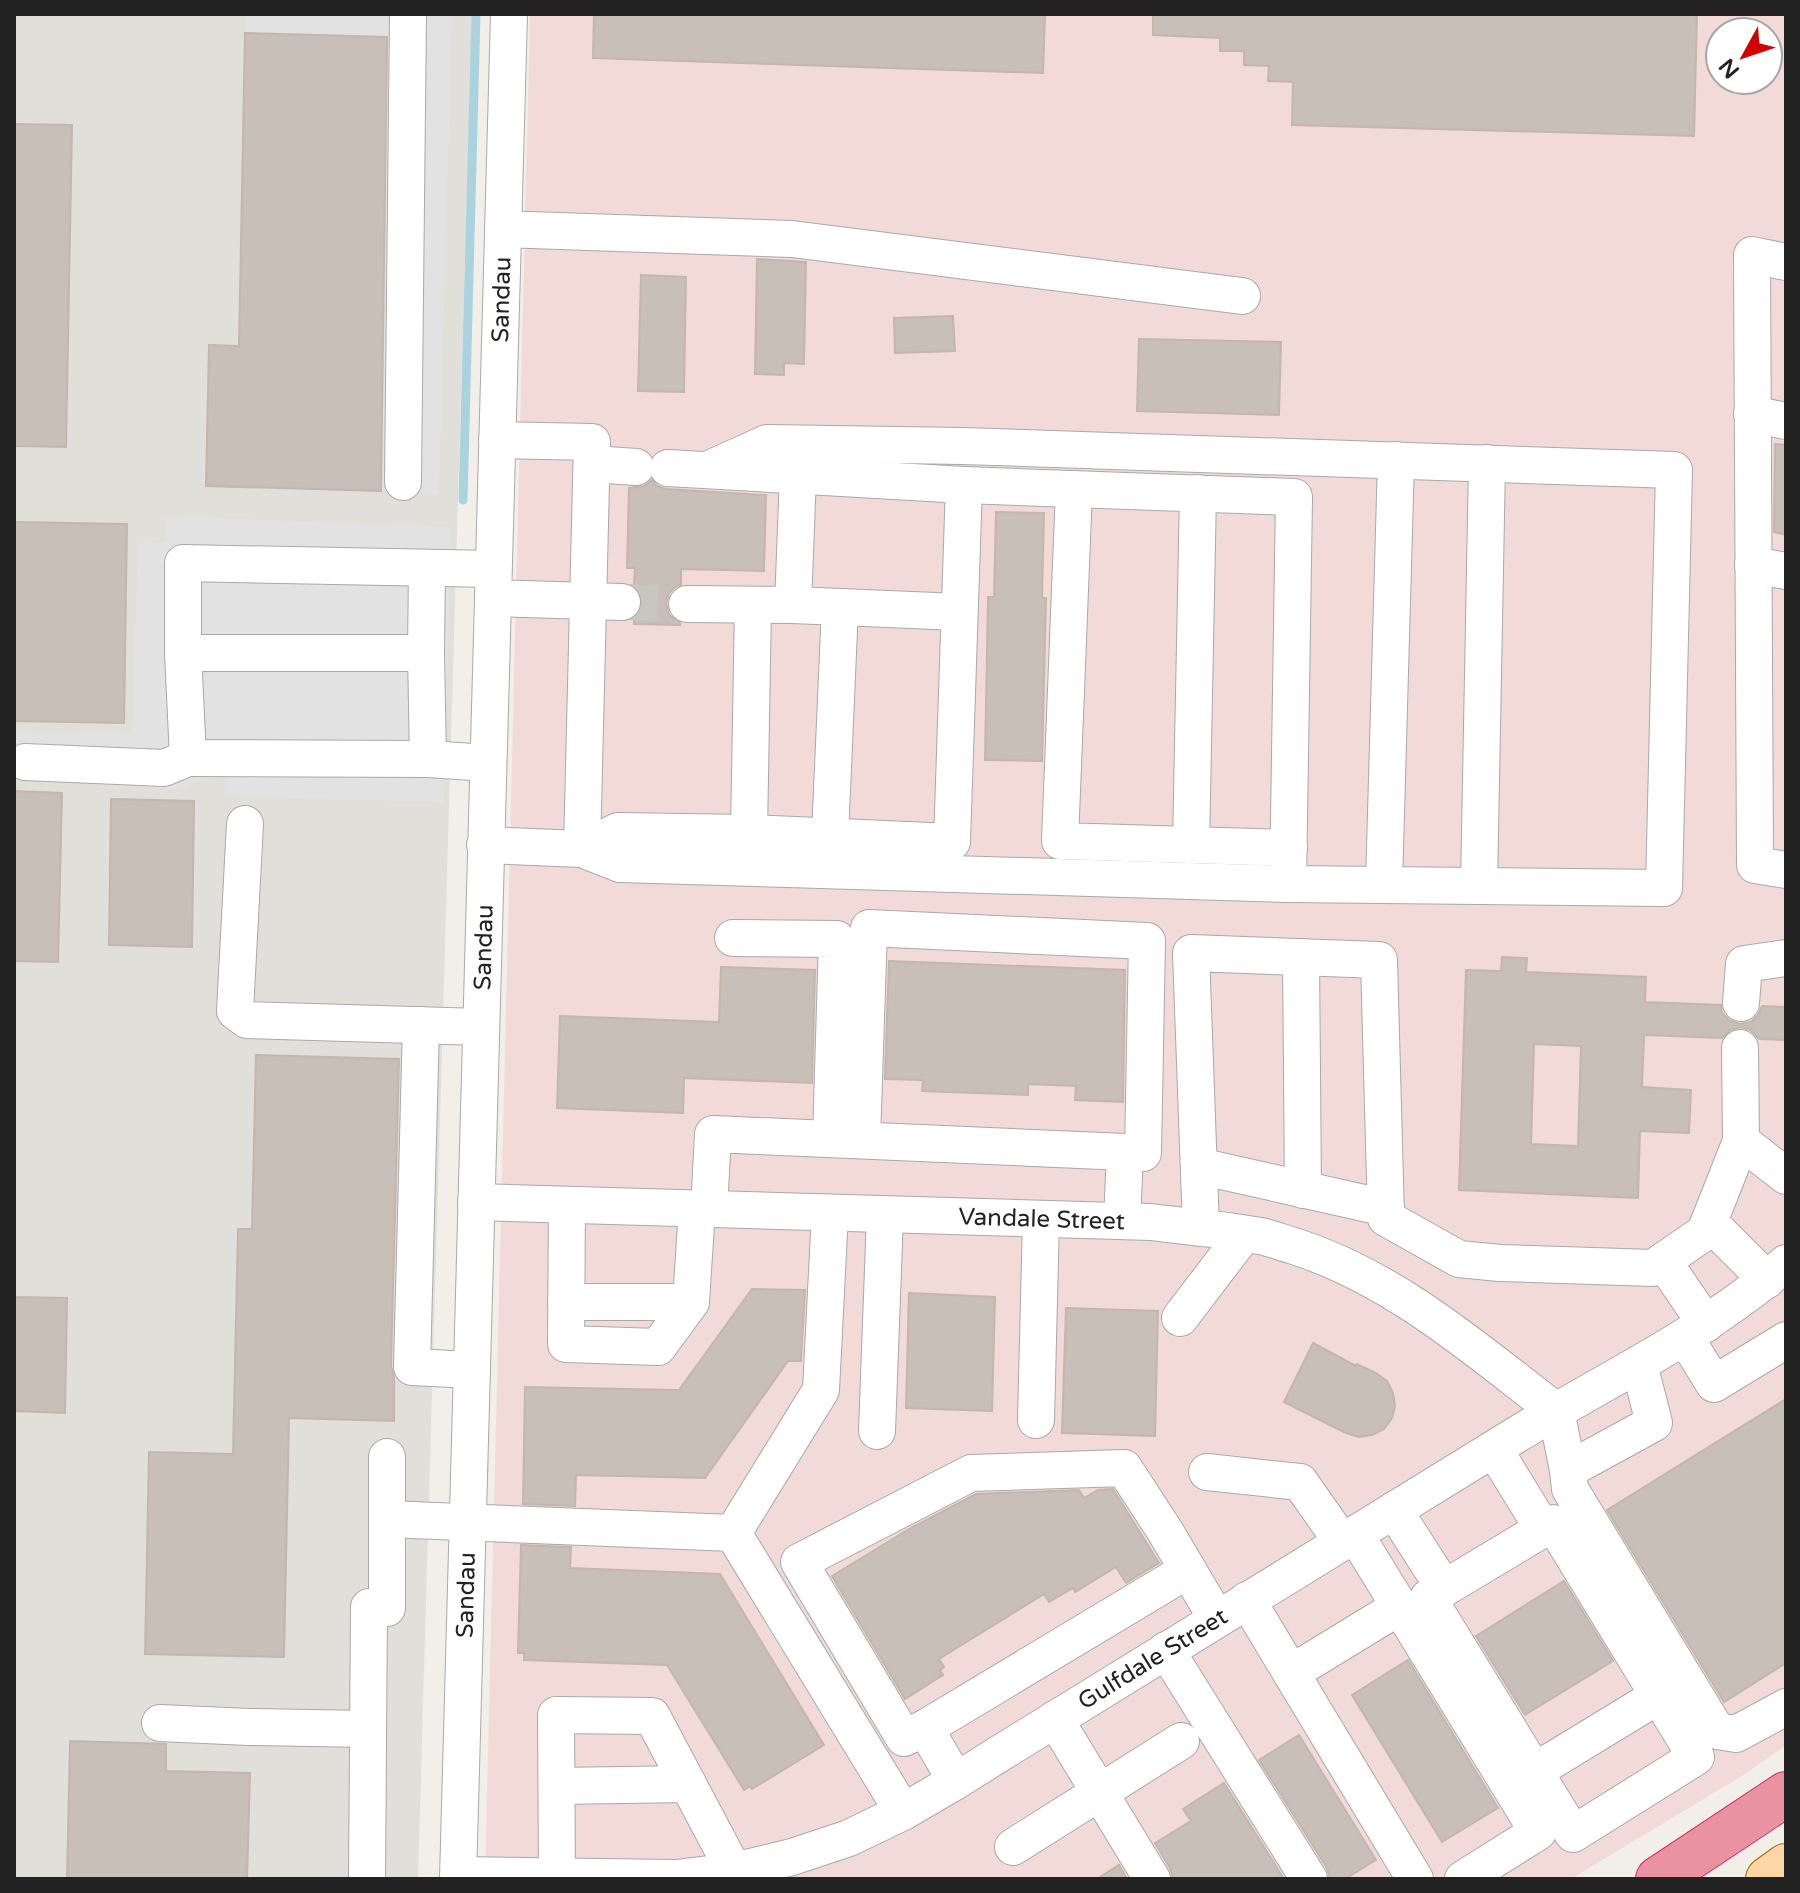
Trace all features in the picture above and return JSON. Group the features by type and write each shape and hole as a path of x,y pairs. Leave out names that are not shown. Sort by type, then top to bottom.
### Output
{"highway":[{"path":"1658,1879 1786,1794"}],"main road":[{"path":"1768,1879 1786,1866"}],"street":[{"path":"403,482 408,14"},
{"name":"Sandau","path":"458,1877 509,14"},
{"path":"503,229 792,239 1242,296"},
{"path":"1786,262 1752,255 1769,418 1770,731 1755,865 1786,870"},
{"path":"497,440 592,442 605,602 582,849"},
{"path":"485,845 582,849 620,864 1288,884 1664,888 1674,470 995,447 767,443 707,470"},
{"path":"1288,884 1296,457"},
{"path":"1384,884 1396,460"},
{"path":"1479,886 1487,463"},
{"path":"592,464 964,485 1294,497"},
{"path":"793,605 798,475"},
{"path":"582,849 618,831 952,842 964,485"},
{"path":"1074,489 1060,841 1289,848"},
{"path":"1191,845 1198,493"},
{"path":"188,758 183,563 427,568 493,584 605,602"},
{"path":"427,568 428,759"},
{"path":"687,604 959,612"},
{"path":"749,833 753,605"},
{"path":"830,836 840,607"},
{"path":"183,653 426,653"},
{"path":"25,762 164,768 188,758 428,759 488,763"},
{"path":"245,824 235,1011 247,1020 481,1027"},
{"path":"567,1205 566,1344 658,1347 691,1302 713,1134 847,1140 1125,1152 1143,1153 1147,941 869,928 847,1140"},
{"path":"733,938 837,939 847,1140"},
{"path":"1201,1228 1191,953 1379,960 1395,1218 1377,1282"},
{"path":"1301,957 1303,1190"},
{"path":"1741,1003 1744,964 1786,958"},
{"path":"421,1025 412,1367 472,1370"},
{"path":"1199,1166 1303,1190 1395,1218 1459,1259 1653,1268 1705,1232 1709,1222 1741,1141 1740,1048"},
{"path":"1741,1141 1786,1176"},
{"path":"1122,1221 1125,1152"},
{"name":"Vandale Street","path":"476,1202 1151,1222 1261,1236 1311,1252 1377,1282 1409,1301 1556,1411"},
{"path":"733,1533 821,1390 830,1213"},
{"path":"877,1431 885,1215"},
{"path":"1036,1420 1041,1219"},
{"path":"1709,1222 1776,1272"},
{"path":"1180,1318 1244,1234"},
{"path":"1663,1261 1695,1331 1714,1384 1786,1340"},
{"name":"Gulfdale Street","path":"458,1877 676,1878 777,1870 792,1857 849,1838 903,1812 956,1781 1556,1411 1695,1331 1776,1272"},
{"path":"1568,1470 1654,1423 1639,1364"},
{"path":"1556,1411 1570,1489 1717,1731 1736,1734 1786,1707"},
{"path":"1494,1449 1543,1529"},
{"path":"367,1879 369,1607 387,1608 387,1457"},
{"path":"1188,1570 904,1738 799,1562 971,1473 1124,1468 1188,1570 1217,1619"},
{"path":"1207,1472 1300,1482 1348,1538 1399,1607 1538,1832 1463,1879"},
{"path":"1394,1510 1444,1588"},
{"path":"387,1519 733,1533"},
{"path":"1553,1523 1696,1757 1573,1834 1428,1598 1543,1529 1553,1523"},
{"path":"733,1533 903,1812"},
{"path":"1247,1600 1415,1879"},
{"path":"1291,1673 1399,1607"},
{"path":"1166,1650 1309,1879"},
{"path":"1535,1771 1658,1696"},
{"path":"557,1877 556,1715 652,1716 734,1871"},
{"path":"1055,1719 1152,1879"},
{"path":"160,1723 368,1729"},
{"path":"925,1728 956,1781"},
{"path":"1013,1847 1181,1741"},
{"path":"557,1786 688,1784"}],"shaded area":[{"path":"14,14 472,14 418,1879 14,1879"},
{"path":"245,14 452,14 439,494 381,491 390,38 245,33"},
{"path":"530,14 1786,14 1786,1745 1745,1774 1571,1879 485,1879"},
{"path":"166,516 452,527 448,552 444,802 226,796 226,768 179,789 14,780 14,731 132,734 138,541 165,543"}],"building":[{"path":"594,14 1045,14 1043,73 593,58"},
{"path":"1153,14 1697,14 1694,136 1292,125 1293,82 1268,81 1269,66 1244,65 1244,51 1220,51 1220,38 1153,35"},
{"path":"245,33 387,37 381,491 206,486 209,345 239,346"},
{"path":"14,124 72,125 66,447 14,446"},
{"path":"757,259 806,262 804,364 784,363 784,375 755,374"},
{"path":"641,275 686,277 684,392 638,391"},
{"path":"953,316 955,351 895,353 894,318"},
{"path":"1139,339 1281,342 1279,415 1137,411"},
{"path":"1775,444 1786,445 1786,535 1774,532"},
{"path":"652,480 657,486 667,489 766,495 764,571 681,569 681,585 669,593 666,603 669,615 680,625 634,624 643,602 641,593 634,585 635,568 627,568 629,488 644,486"},
{"path":"996,512 1044,513 1042,598 1046,598 1042,761 985,760 988,597 994,597"},
{"path":"14,522 127,524 124,723 14,721"},
{"path":"14,791 62,793 58,962 14,961"},
{"path":"111,799 194,801 192,947 109,945"},
{"path":"1502,957 1527,958 1526,972 1646,977 1645,1002 1721,1005 1722,1013 1739,1024 1751,1022 1762,1006 1786,1007 1786,1040 1759,1039 1751,1030 1741,1027 1730,1030 1722,1038 1644,1035 1642,1087 1691,1090 1689,1133 1640,1131 1638,1198 1459,1190 1466,970 1501,971","holes":["1534,1044 1581,1046 1578,1146 1531,1144"]},
{"path":"889,961 1125,970 1123,1102 1075,1100 1076,1086 1028,1084 1028,1095 922,1091 923,1080 885,1079"},
{"path":"721,967 815,970 812,1083 684,1078 683,1113 557,1108 560,1016 719,1022"},
{"path":"256,1055 399,1059 391,1366 394,1421 289,1418 284,1657 145,1654 149,1452 233,1454 238,1229 252,1229"},
{"path":"752,1289 805,1290 801,1361 788,1361 705,1478 576,1475 575,1506 523,1504 525,1387 679,1390"},
{"path":"909,1293 995,1297 992,1411 906,1408"},
{"path":"14,1297 67,1298 65,1413 14,1411"},
{"path":"1066,1308 1158,1311 1155,1436 1062,1433"},
{"path":"1313,1343 1387,1381 1395,1406 1392,1418 1384,1429 1359,1437 1284,1402"},
{"path":"1786,1399 1786,1663 1724,1702 1607,1510"},
{"path":"1113,1489 1159,1563 1126,1583 1116,1567 1075,1592 1073,1588 1049,1602 1044,1594 939,1659 944,1667 940,1670 943,1675 905,1699 832,1576 909,1529 976,1494 1079,1490 1084,1498 1098,1490"},
{"path":"521,1545 571,1547 570,1568 720,1574 824,1745 752,1789 750,1786 744,1790 667,1665 524,1660 524,1653 518,1653"},
{"path":"1564,1581 1613,1661 1525,1715 1476,1636"},
{"path":"1408,1660 1498,1808 1442,1842 1352,1695"},
{"path":"1299,1735 1376,1860 1345,1879 1330,1879 1327,1868 1259,1760"},
{"path":"70,1741 166,1744 166,1771 250,1773 247,1879 67,1879"},
{"path":"1224,1783 1284,1879 1173,1879 1155,1843 1191,1821 1183,1809"},
{"path":"1119,1865 1127,1879 1097,1879"}],"waterway":[{"path":"463,500 476,14"}],"tunnel":[{"path":"622,602 687,604"}]}
